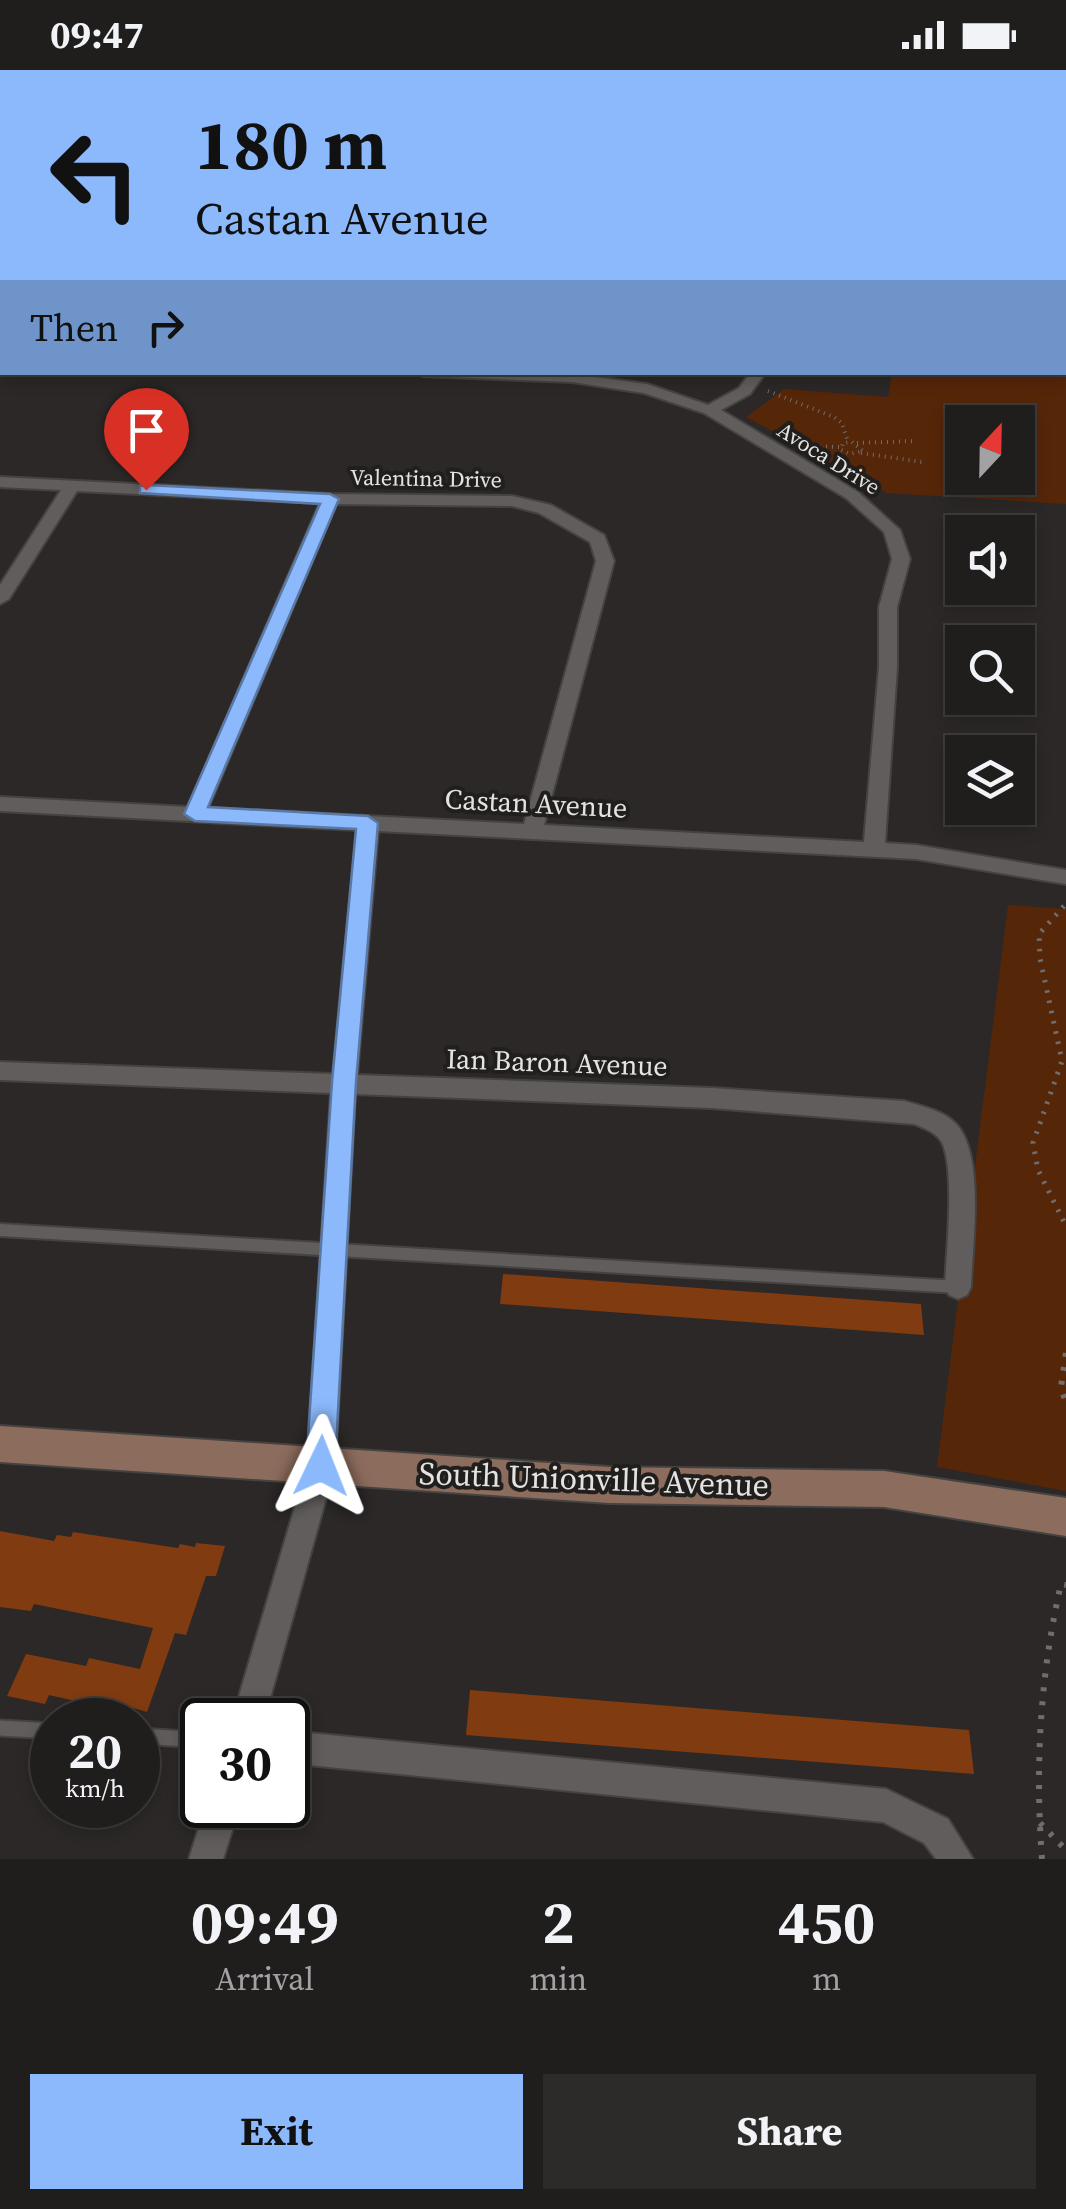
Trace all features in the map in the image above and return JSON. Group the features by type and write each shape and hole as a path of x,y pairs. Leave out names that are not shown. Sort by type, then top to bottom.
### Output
{"street":[{"name":"Avoca Drive","path":"479,375 609,382 648,389 709,410 852,495 892,530 901,558 888,607 888,667 874,852"},
{"path":"709,410 755,379"},
{"name":"Valentina Drive","path":"0,482 330,499 512,501 545,509 598,539 606,561 532,833"},
{"path":"0,599 72,486"},
{"path":"195,814 330,499"},
{"name":"Castan Avenue","path":"0,804 946,856 1066,877"},
{"path":"254,1698 321,1466 344,1082 368,823"},
{"name":"Ian Baron Avenue","path":"0,1071 712,1098 904,1111 929,1118 952,1136 959,1158 958,1287"},
{"name":"South Unionville Avenue","path":"0,1444 608,1484 884,1490 942,1495 1066,1517"},
{"path":"310,1749 886,1806 936,1831 956,1859"},
{"path":"206,1859 215,1828"}],"lane":[{"path":"0,1230 958,1287"},
{"path":"0,1728 30,1730"}],"path":[{"path":"755,379 834,417 842,423 848,442"},
{"path":"916,441 841,445 850,454 922,462"},
{"path":"856,442 861,453"},
{"path":"1064,906 1039,934 1040,958 1062,1070 1032,1142 1038,1170 1066,1226"},
{"path":"1066,1353 1060,1388 1066,1403"},
{"path":"1042,1859 1039,1822 1050,1624 1061,1584 1066,1584"},
{"path":"1039,1822 1066,1850"}],"shaded area":[{"path":"892,375 1066,375 1066,504 887,493 746,417 784,389 888,397"},
{"path":"1008,905 1066,909 1066,1491 937,1467"}],"building":[{"path":"503,1274 921,1304 924,1335 500,1304"},
{"path":"0,1531 54,1541 57,1535 71,1537 73,1532 178,1548 180,1544 195,1547 196,1543 225,1546 216,1576 206,1576 186,1635 175,1633 152,1698 49,1695 30,1701 7,1696 26,1654 86,1666 89,1658 140,1669 153,1628 34,1604 31,1611 0,1607"},
{"path":"470,1690 969,1730 974,1774 466,1735"}],"route":[{"path":"146,490 330,499 195,814 368,823 344,1082 321,1466"}]}
